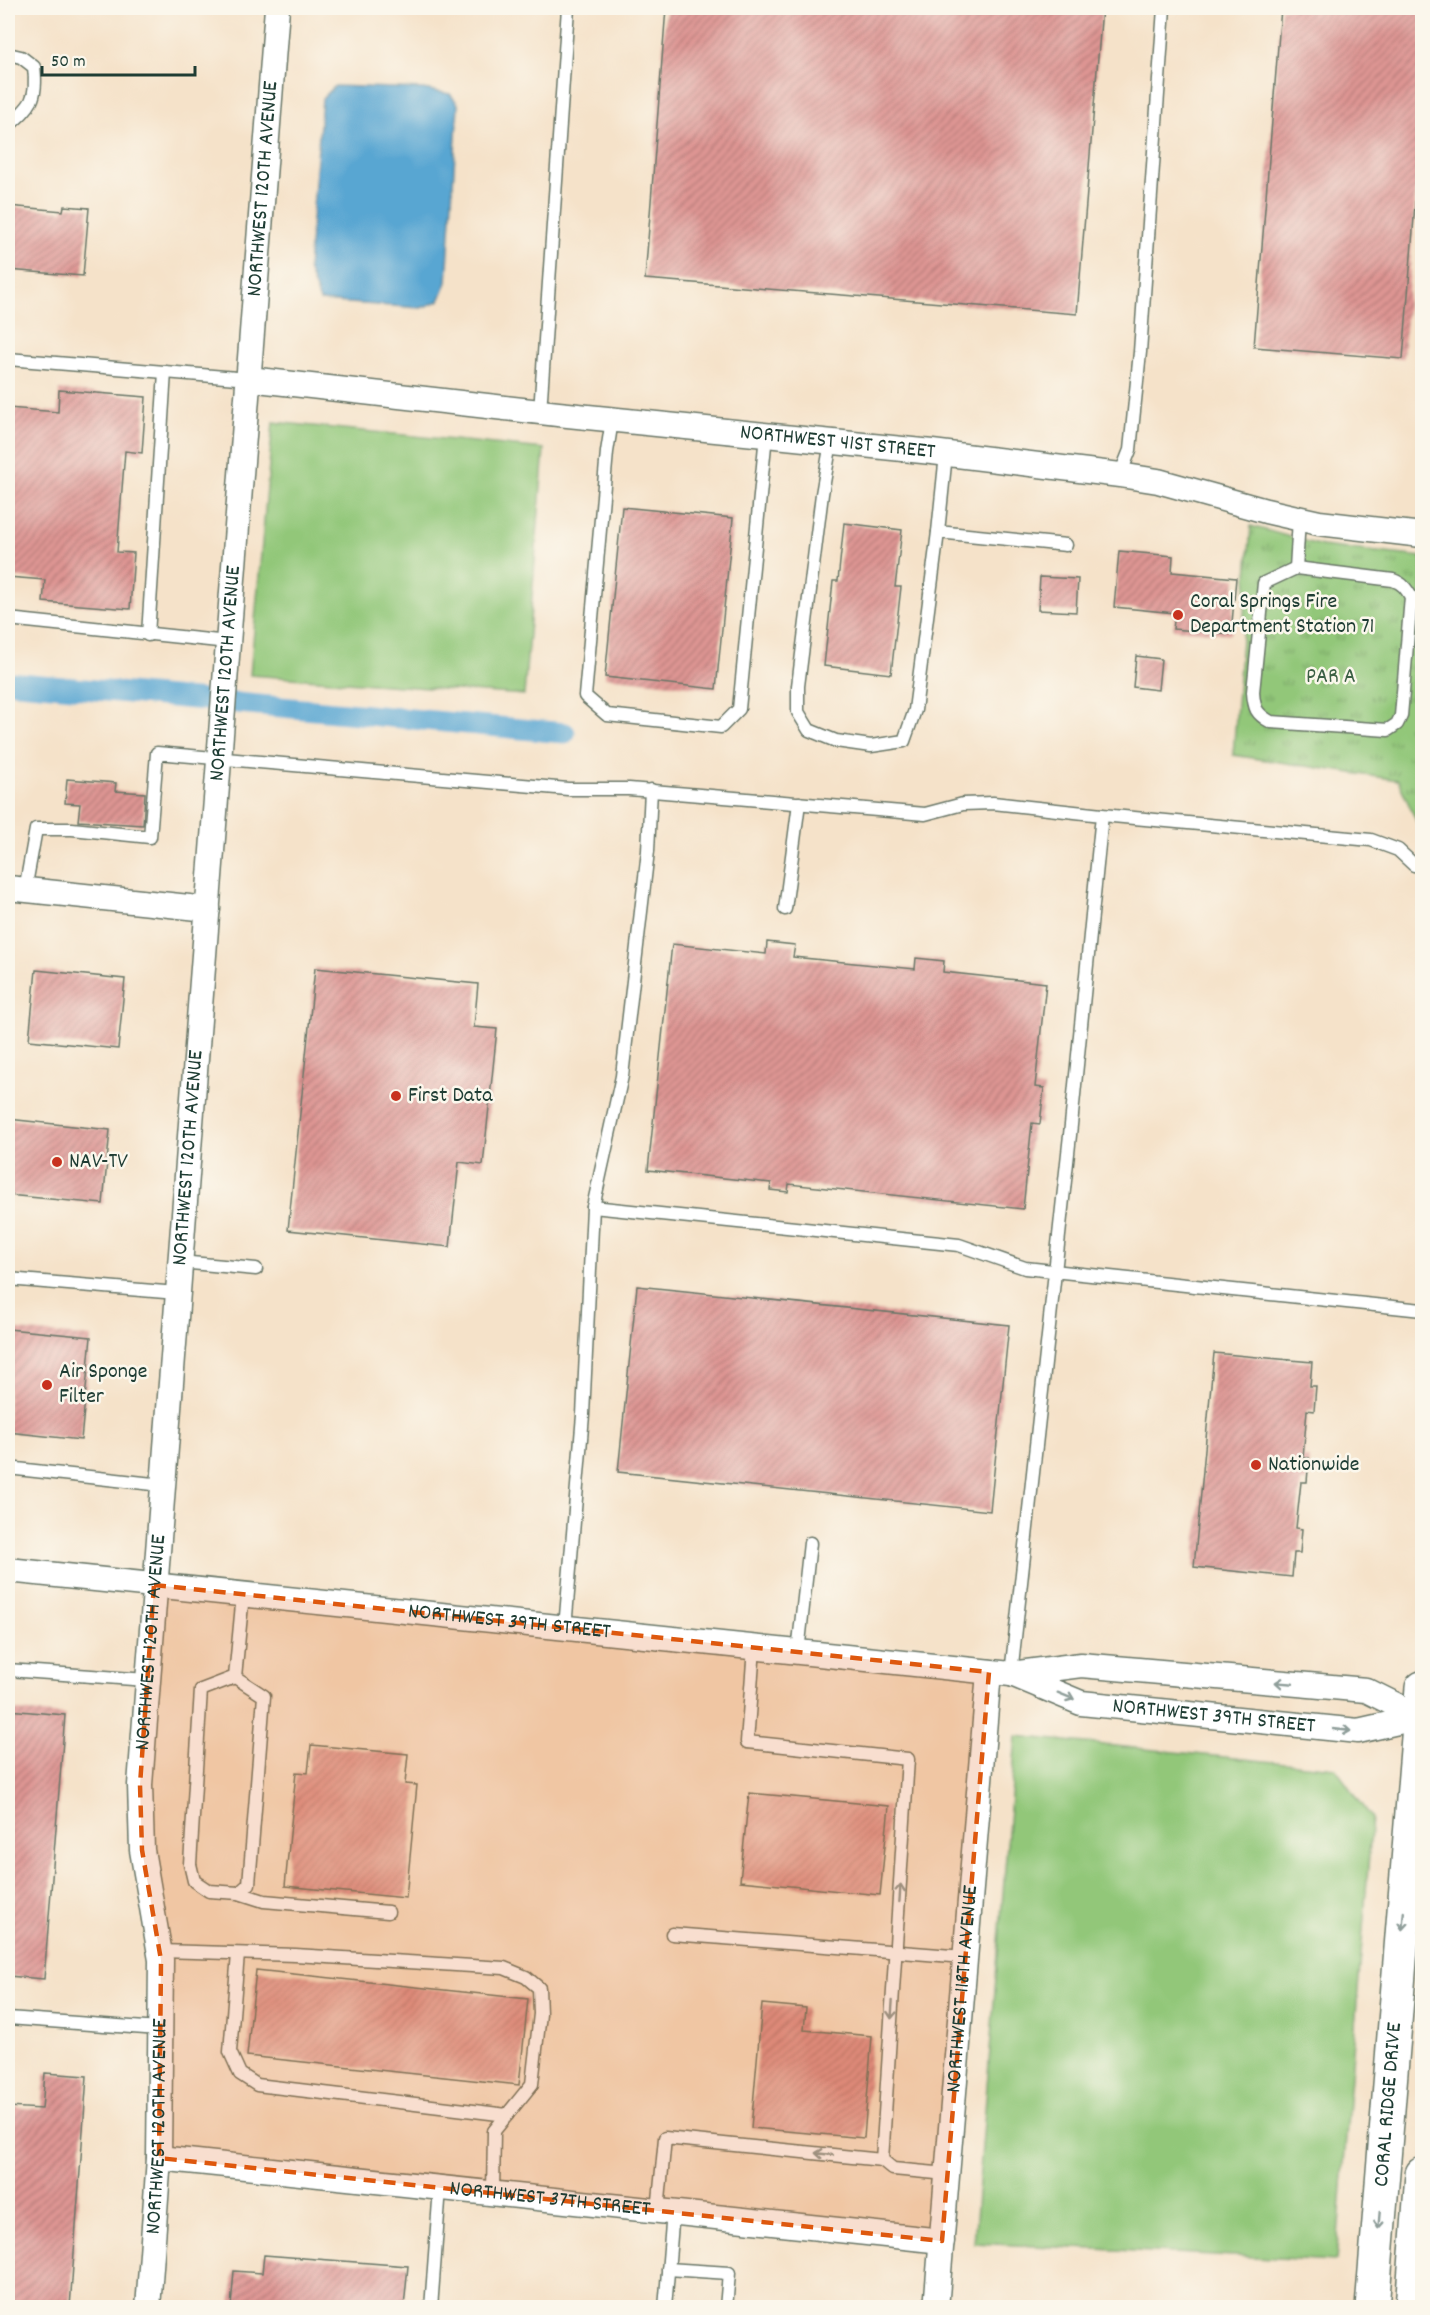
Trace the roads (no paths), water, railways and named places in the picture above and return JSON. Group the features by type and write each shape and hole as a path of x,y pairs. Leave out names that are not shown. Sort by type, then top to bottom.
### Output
{"main road":[{"name":"CORAL RIDGE DRIVE","path":"1376,2304 1422,1707"},
{"name":"CORAL RIDGE DRIVE","path":"1412,2307 1422,2174"}],"street":[{"name":"NORTHWEST 120TH AVENUE","path":"148,2307 159,2158 160,1951 142,1850 140,1785 277,8"},
{"name":"NORTHWEST 41ST STREET","path":"249,379 612,420 946,454 1120,475 1158,481 1319,523 1422,535"},
{"path":"16,889 208,909"},
{"name":"NORTHWEST 39TH STREET","path":"8,1570 1000,1673 1081,1665 1366,1690 1422,1707"},
{"name":"NORTHWEST 39TH STREET","path":"1000,1673 1082,1703 1358,1731 1422,1707"},
{"name":"NORTHWEST 118TH AVENUE","path":"936,2307 965,1957 1000,1673"},
{"name":"NORTHWEST 37TH STREET","path":"159,2158 942,2241"}],"lane":[{"path":"540,412 567,8"},
{"path":"1120,475 1130,450 1140,352 1164,8"},
{"path":"8,54 21,57 34,67 36,88 27,110 8,126"},
{"path":"8,359 249,379"},
{"path":"148,635 165,372"},
{"path":"612,420 607,452 585,696 607,715 721,727 739,709 766,435"},
{"path":"831,442 822,494 798,686 798,712 809,730 836,741 871,747 904,741 915,710 946,454"},
{"path":"1296,568 1299,519"},
{"path":"938,532 1066,545"},
{"path":"1296,568 1393,580 1401,583 1407,589 1411,597 1401,716 1397,724 1388,730 1271,722 1258,715 1254,707 1253,692 1264,583 1296,568"},
{"path":"8,619 228,642"},
{"path":"16,889 36,829 150,837 157,753 568,789 651,790 925,814 963,804 993,802 1102,815 1371,840 1398,850 1414,865 1422,866"},
{"path":"565,1628 583,1415 592,1207 622,1076 648,851 651,790"},
{"path":"785,909 799,803"},
{"path":"1000,1673 1021,1568 1055,1271 1102,815"},
{"path":"592,1207 959,1245 1025,1268 1422,1310"},
{"path":"180,1262 256,1269"},
{"path":"8,1280 177,1293"},
{"path":"8,1468 162,1485"},
{"path":"798,1652 810,1543"},
{"path":"235,1677 243,1594"},
{"path":"754,1648 747,1742 908,1759 882,2160"},
{"path":"8,1670 147,1680"},
{"path":"235,1677 264,1696 249,1884 239,1893"},
{"path":"235,1677 201,1690 190,1864 194,1881 209,1891 239,1893 264,1900 388,1912"},
{"path":"672,1934 965,1957"},
{"path":"160,1951 295,1955 504,1968 526,1977 539,1988 540,2014 532,2084 495,2131 493,2193"},
{"path":"238,1954 230,2052 240,2074 257,2085 507,2115"},
{"path":"8,2018 159,2029"},
{"path":"665,2307 668,2269 665,2138 882,2160 893,2169 947,2174"},
{"path":"431,2307 440,2188"},
{"path":"668,2269 729,2273 726,2307"}],"water":[{"path":"335,86 423,89 450,94 458,104 447,282 439,301 421,308 320,301 308,269 322,99"}],"waterway":[{"path":"8,682 565,733"}],"place":[{"name":"Coral Springs Fire Department Station 71","path":"1178,615"},
{"name":"First Data","path":"396,1096"},
{"name":"NAV-TV","path":"57,1162"},
{"name":"Air Sponge Filter","path":"47,1385"},
{"name":"Nationwide","path":"1256,1465"}],"park label":[{"name":"PAR A","path":"1331,677"}]}
